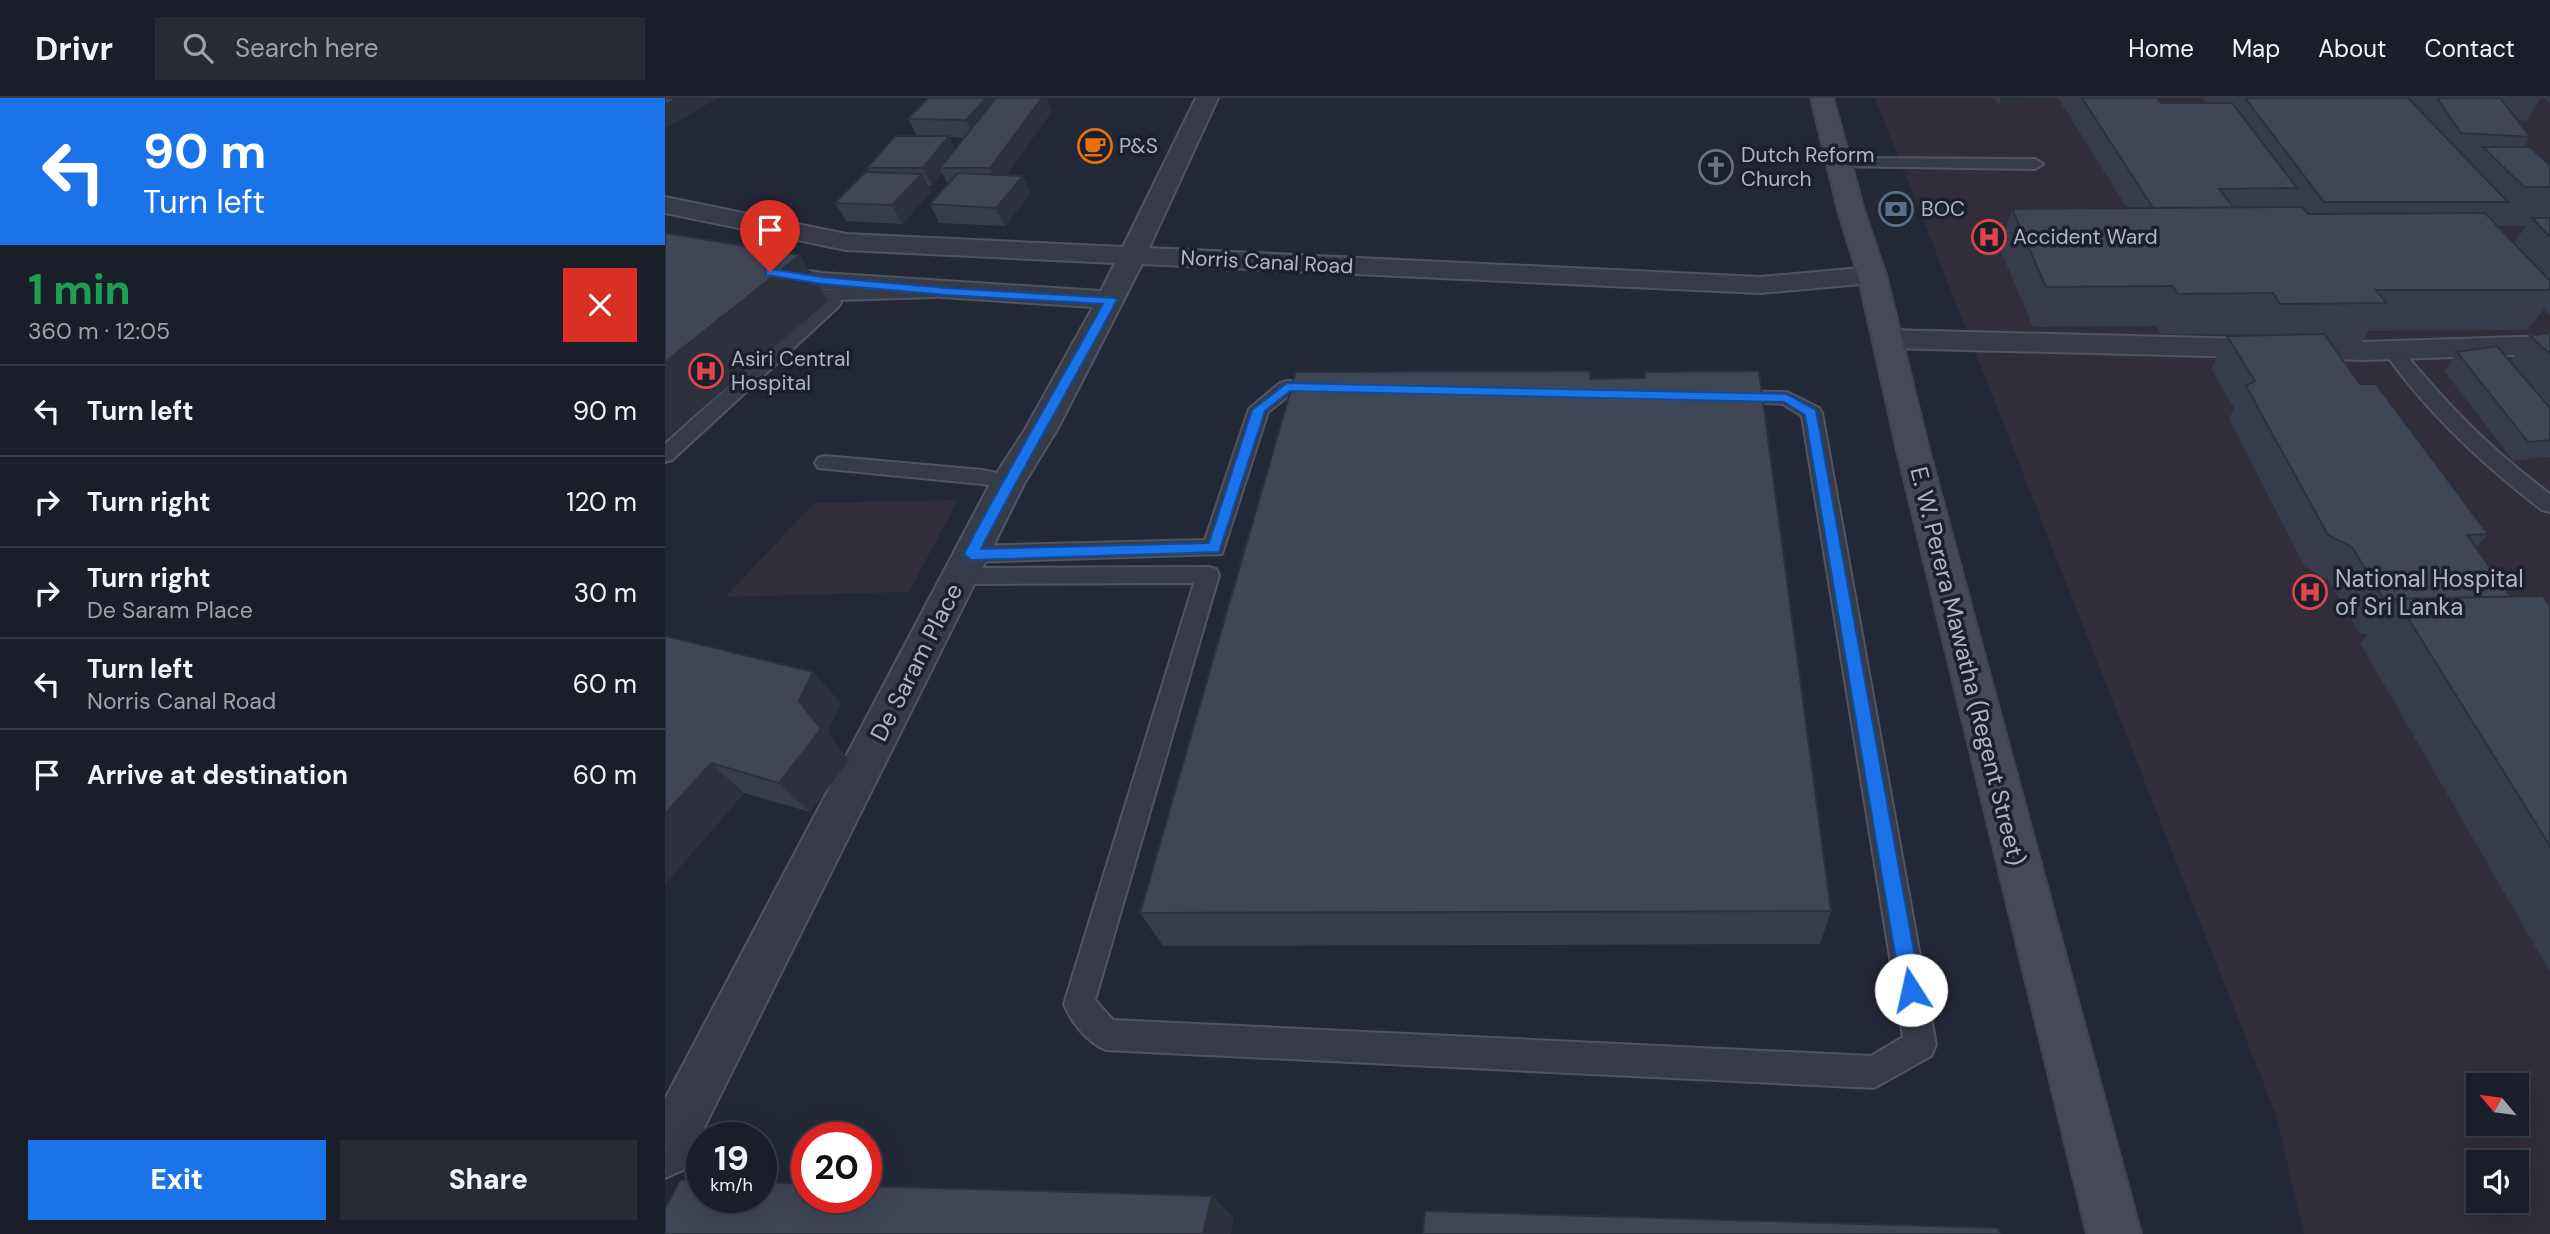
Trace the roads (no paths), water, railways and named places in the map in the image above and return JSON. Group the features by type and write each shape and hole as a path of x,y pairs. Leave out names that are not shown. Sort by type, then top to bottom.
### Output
{"main road":[{"name":"E. W. Perera Mawatha (Regent Street)","path":"1822,98 1852,214 1889,339 1913,450 2114,1234"}],"street":[{"name":"De Saram Place","path":"665,1152 1008,482 1042,428 1111,300 1206,98"},
{"name":"Norris Canal Road","path":"665,205 846,243 1760,285 1872,275"},
{"path":"665,256 822,281 1111,300"},
{"path":"1889,339 2392,350 2550,345"}],"lane":[{"path":"1840,163 2035,164"},
{"path":"665,267 827,295 946,291"},
{"path":"665,454 832,303 827,295"},
{"path":"2392,350 2439,408 2508,473 2550,505"},
{"path":"965,565 1214,548 1259,410 1287,387 1342,388"},
{"path":"965,565 1208,575 1079,1004 1106,1035 1874,1072 1920,1045 1812,413 1787,398 1704,396"},
{"path":"825,463 982,477 1008,482"}],"place":[{"name":"P&S","path":"1095,146"},
{"name":"Dutch Reform Church","path":"1716,167"},
{"name":"BOC","path":"1896,209"},
{"name":"Accident Ward","path":"1989,237"},
{"name":"Asiri Central Hospital","path":"706,371"},
{"name":"National Hospital of Sri Lanka","path":"2310,592"}]}
